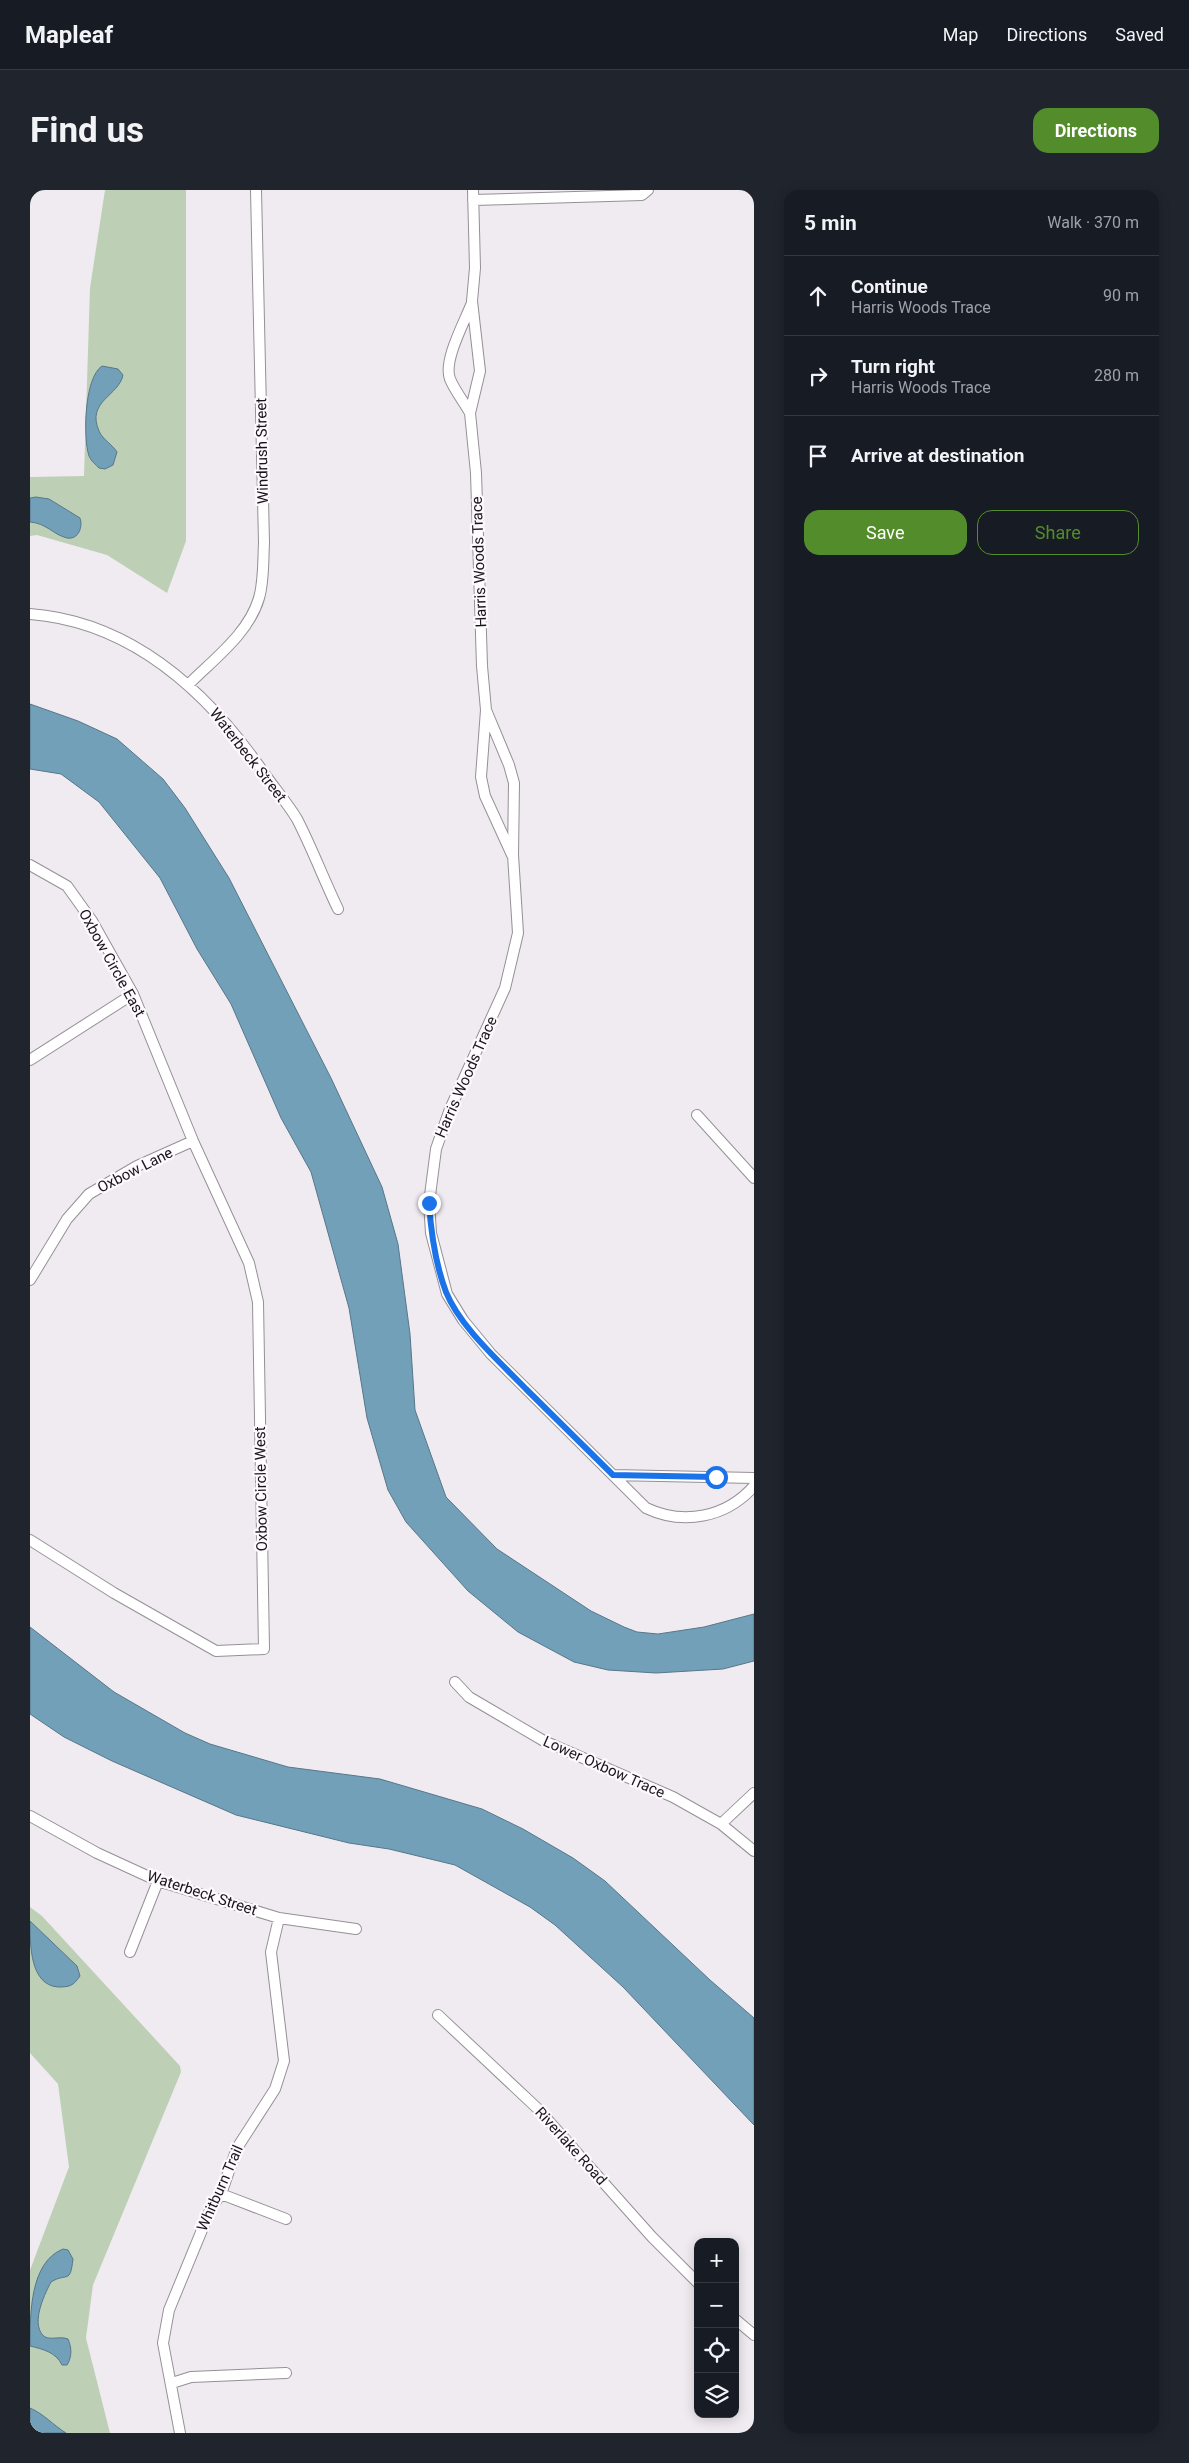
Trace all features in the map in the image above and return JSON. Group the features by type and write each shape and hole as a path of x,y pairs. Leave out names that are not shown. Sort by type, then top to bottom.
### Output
{"street":[{"name":"Windrush Street","path":"189,684 237,636 253,614 260,596 264,544 256,190"},
{"path":"473,195 642,195 648,190"},
{"name":"Harris Woods Trace","path":"473,195 474,268 472,301 480,371 470,413 476,473 482,666 486,710 481,777 484,796 513,855"},
{"name":"Harris Woods Trace","path":"470,413 450,379 449,367 472,301"},
{"name":"Waterbeck Street","path":"30,614 44,615 94,628 123,640 155,659 189,684 252,755 296,819 338,909"},
{"name":"Harris Woods Trace","path":"486,710 510,765 514,783 513,855 518,933 505,988 450,1109 436,1149 429,1203 431,1233 447,1294 463,1320 491,1354 646,1508 659,1515 678,1519 702,1516 722,1510 742,1500 754,1486"},
{"name":"Oxbow Circle East","path":"30,865 67,886 92,922 133,994 169,1082"},
{"path":"30,1060 133,994"},
{"name":"Oxbow Circle West","path":"30,1540 114,1593 216,1651 264,1649 258,1302 249,1263 193,1141 169,1082"},
{"path":"697,1115 754,1178"},
{"name":"Oxbow Lane","path":"30,1280 67,1219 89,1194 137,1166 193,1141"},
{"path":"613,1475 754,1478"},
{"name":"Lower Oxbow Trace","path":"455,1682 469,1697 544,1741 666,1794 721,1824 754,1851"},
{"path":"721,1824 754,1792"},
{"name":"Waterbeck Street","path":"30,1816 96,1853 158,1881 279,1918 356,1929"},
{"path":"130,1952 158,1881"},
{"name":"Whitburn Trail","path":"180,2433 172,2383 162,2343 169,2310 210,2208 221,2194 237,2148 276,2089 284,2061 271,1952 279,1918"},
{"name":"Riverlake Road","path":"438,2015 538,2109 652,2237 694,2279"},
{"path":"221,2194 286,2219"},
{"path":"739,2322 754,2335"},
{"path":"172,2383 191,2378 286,2373"}],"green space":[{"path":"105,190 186,190 186,541 167,593 107,555 37,535 30,536 30,477 84,476 90,288"},
{"path":"30,1907 42,1916 180,2066 181,2072 93,2285 86,2338 110,2433 30,2433 30,2270 69,2167 58,2084 30,2053"}],"water":[{"path":"102,366 118,369 123,375 116,388 100,406 97,413 96,421 99,431 117,452 113,465 105,469 99,468 90,458 86,436 88,395 96,373"},
{"path":"30,498 49,499 80,518 81,525 77,535 67,538 41,524 30,522"},
{"path":"30,704 78,721 117,739 163,779 185,808 229,878 331,1078 382,1187 398,1244 410,1334 415,1410 446,1497 497,1549 591,1611 637,1632 658,1634 704,1627 754,1614 754,1661 723,1669 656,1673 608,1670 574,1662 518,1632 468,1591 406,1522 388,1490 367,1418 349,1308 311,1172 281,1118 231,1004 197,949 160,878 99,802 61,774 30,769"},
{"path":"30,1627 114,1692 185,1733 210,1744 288,1767 380,1779 482,1809 523,1829 573,1858 605,1881 710,1980 754,2018 754,2125 623,1987 555,1925 530,1907 455,1865 389,1849 349,1843 236,1815 112,1761 64,1737 30,1714"},
{"path":"30,1921 77,1966 80,1976 73,1984 58,1987 49,1985 37,1972 31,1952"},
{"path":"63,2249 68,2250 73,2259 71,2272 67,2276 51,2282 39,2311 38,2326 45,2337 68,2339 71,2352 67,2365 62,2365 56,2357 48,2352 30,2346 32,2305 38,2277 44,2265 52,2256"},
{"path":"30,2408 40,2413 66,2433 30,2433"}],"route":[{"path":"429,1203 431,1233 437,1263 447,1294 463,1320 491,1354 613,1475 716,1477"}]}
